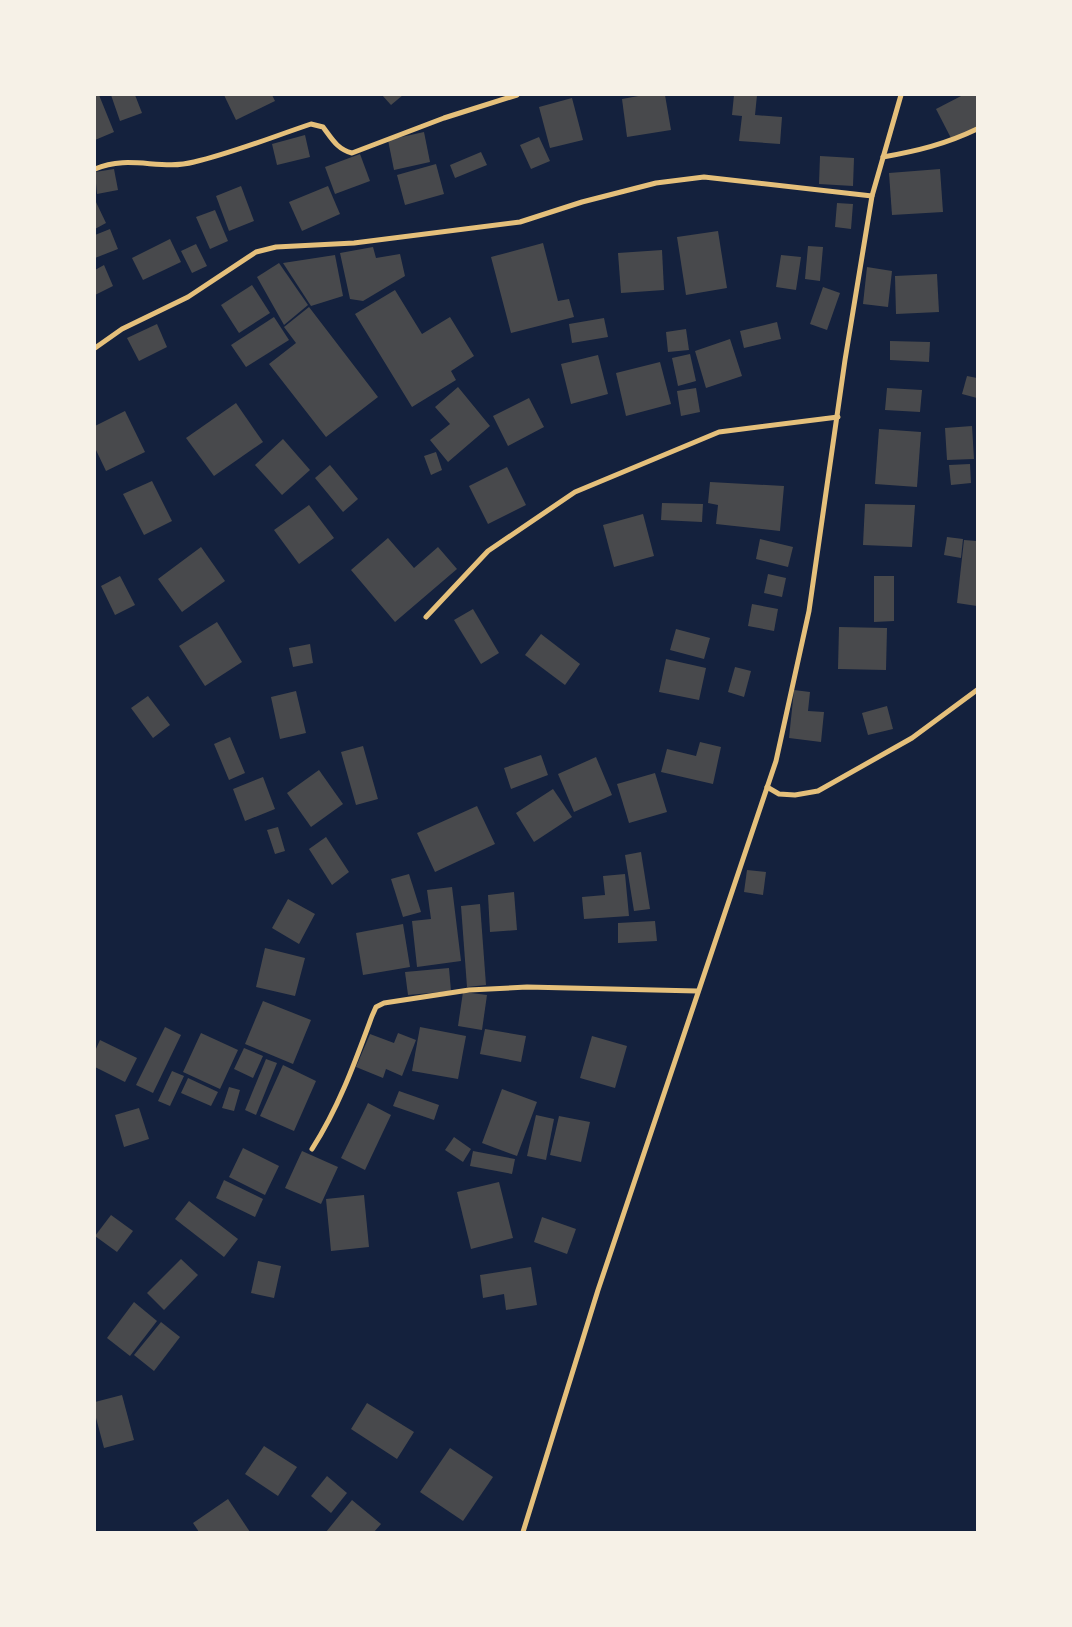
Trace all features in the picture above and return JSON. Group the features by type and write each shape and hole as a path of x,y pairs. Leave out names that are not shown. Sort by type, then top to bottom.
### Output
{"street":[{"path":"95,169 114,162 130,161 192,163 311,124 323,127 337,146 343,151 352,153 444,118 517,95"},
{"path":"523,1532 598,1290 697,991 776,761 809,611 872,196 901,95"},
{"path":"883,157 923,150 948,143 977,129"},
{"path":"95,348 122,329 188,297 256,252 276,247 354,243 520,222 582,202 656,183 704,178 872,196"},
{"path":"426,617 488,551 575,492 719,432 838,417"},
{"path":"767,787 779,794 794,795 818,792 912,738 977,690"},
{"path":"312,1149 329,1124 346,1086 376,1007 384,1003 469,990 527,987 697,991"}],"building":[{"path":"95,95 99,95 114,132 95,140"},
{"path":"111,95 135,95 142,113 120,121"},
{"path":"224,95 272,95 275,101 236,120"},
{"path":"382,95 403,95 391,105"},
{"path":"644,95 665,95 671,130 627,137 622,99"},
{"path":"734,95 757,95 755,115 782,117 780,144 739,141 742,116 732,115"},
{"path":"963,95 977,95 977,127 952,140 936,109"},
{"path":"572,98 583,140 550,148 539,107"},
{"path":"424,132 430,162 394,170 388,140"},
{"path":"305,135 310,157 277,165 272,144"},
{"path":"539,137 550,161 531,169 520,145"},
{"path":"481,152 487,165 455,178 450,165"},
{"path":"360,154 370,181 335,194 325,167"},
{"path":"820,156 854,158 853,186 819,184"},
{"path":"436,164 444,194 405,205 397,175"},
{"path":"114,169 118,190 97,194 95,172"},
{"path":"940,169 943,212 892,215 889,173"},
{"path":"241,186 254,221 229,231 216,196"},
{"path":"328,186 340,214 302,231 289,202"},
{"path":"95,200 106,223 95,229"},
{"path":"837,203 853,204 851,229 835,227"},
{"path":"215,210 228,241 210,249 196,217"},
{"path":"110,229 118,249 95,258 95,235"},
{"path":"718,231 727,288 686,295 677,237"},
{"path":"170,239 181,262 143,280 132,258"},
{"path":"543,243 558,301 569,299 574,317 511,333 491,257"},
{"path":"196,244 207,266 192,273 181,251"},
{"path":"808,246 823,247 820,281 805,279"},
{"path":"373,247 376,258 400,254 405,276 363,301 350,299 340,253"},
{"path":"662,250 664,290 621,293 618,253"},
{"path":"335,255 343,296 311,306 283,263"},
{"path":"781,255 801,257 796,290 776,287"},
{"path":"279,263 308,305 284,325 257,277"},
{"path":"104,265 113,286 95,295 95,270"},
{"path":"867,267 892,271 888,307 863,304"},
{"path":"937,274 939,312 896,314 895,276"},
{"path":"252,285 270,313 239,333 221,305"},
{"path":"823,287 840,293 827,330 810,324"},
{"path":"395,290 422,334 450,317 474,356 451,371 456,380 412,407 355,314"},
{"path":"309,307 378,397 326,437 269,364 296,343 284,327"},
{"path":"274,317 289,340 246,367 231,345"},
{"path":"604,318 608,337 572,343 569,324"},
{"path":"777,322 781,339 744,348 740,331"},
{"path":"157,324 167,347 139,361 127,338"},
{"path":"686,329 689,350 668,352 666,332"},
{"path":"730,339 742,376 706,388 695,351"},
{"path":"890,341 930,342 929,362 890,360"},
{"path":"690,354 696,381 678,386 672,358"},
{"path":"598,355 608,394 571,404 561,364"},
{"path":"660,362 671,404 626,416 616,373"},
{"path":"967,376 977,378 977,398 962,394"},
{"path":"458,387 490,426 448,462 430,440 450,424 435,407"},
{"path":"696,388 700,412 681,416 677,391"},
{"path":"887,388 922,390 920,412 885,410"},
{"path":"529,398 544,427 508,446 493,416"},
{"path":"236,403 263,442 214,476 186,438"},
{"path":"125,411 145,452 106,471 95,448 95,426"},
{"path":"972,426 974,459 947,460 945,428"},
{"path":"879,429 921,432 917,487 875,484"},
{"path":"283,439 310,470 282,495 255,465"},
{"path":"436,452 442,470 431,475 424,456"},
{"path":"970,464 971,483 951,485 949,465"},
{"path":"330,465 358,499 343,512 315,478"},
{"path":"507,467 526,505 488,524 469,486"},
{"path":"152,481 172,521 144,535 123,494"},
{"path":"710,482 784,486 780,531 716,524 718,505 708,503"},
{"path":"662,503 703,504 702,522 661,520"},
{"path":"865,504 915,505 912,547 863,545"},
{"path":"309,505 334,538 299,564 274,530"},
{"path":"643,514 654,556 614,567 603,525"},
{"path":"947,537 963,539 961,558 944,555"},
{"path":"388,538 414,568 438,547 457,569 395,622 351,570"},
{"path":"760,539 793,547 788,567 756,559"},
{"path":"964,540 977,541 977,606 957,603"},
{"path":"201,547 225,581 182,612 158,579"},
{"path":"768,574 786,578 782,597 764,593"},
{"path":"120,576 135,605 115,615 101,586"},
{"path":"874,576 894,576 894,621 874,622"},
{"path":"752,604 778,609 774,631 748,626"},
{"path":"473,609 499,653 481,664 454,620"},
{"path":"217,622 242,662 205,686 179,646"},
{"path":"839,627 887,628 886,670 838,669"},
{"path":"676,629 710,638 704,659 670,650"},
{"path":"541,634 580,664 565,685 525,655"},
{"path":"310,644 313,663 293,667 289,648"},
{"path":"666,659 706,668 699,700 659,692"},
{"path":"735,667 751,671 744,697 728,692"},
{"path":"794,690 810,692 808,711 824,712 821,742 789,738"},
{"path":"296,691 306,733 280,739 271,697"},
{"path":"148,696 170,725 153,738 131,708"},
{"path":"887,706 893,729 868,735 862,713"},
{"path":"230,737 245,773 229,780 214,744"},
{"path":"700,742 721,747 713,784 661,772 667,749 696,756"},
{"path":"363,746 378,799 356,805 341,752"},
{"path":"541,755 548,775 511,789 504,768"},
{"path":"596,757 612,795 574,812 558,774"},
{"path":"319,770 343,804 311,827 287,793"},
{"path":"655,773 667,812 629,823 617,784"},
{"path":"263,777 275,809 245,821 233,789"},
{"path":"553,789 572,817 534,842 516,813"},
{"path":"477,806 495,844 435,872 417,833"},
{"path":"278,827 285,851 275,854 267,830"},
{"path":"326,837 349,872 332,885 309,849"},
{"path":"641,852 650,909 634,911 625,855"},
{"path":"747,870 766,872 763,895 744,892"},
{"path":"409,874 421,912 403,917 391,879"},
{"path":"625,874 629,916 584,919 582,897 605,895 603,876"},
{"path":"452,887 461,961 417,967 412,921 431,919 427,890"},
{"path":"514,892 517,930 490,932 488,895"},
{"path":"288,899 315,914 299,944 272,928"},
{"path":"480,904 486,985 467,987 461,906"},
{"path":"655,921 657,941 618,943 618,923"},
{"path":"403,924 410,967 363,975 356,933"},
{"path":"265,948 305,958 295,996 256,987"},
{"path":"449,968 451,991 408,995 405,972"},
{"path":"463,992 487,995 482,1030 458,1026"},
{"path":"263,1001 311,1020 293,1064 245,1044"},
{"path":"165,1027 181,1035 153,1093 136,1085"},
{"path":"420,1027 466,1036 458,1079 412,1071"},
{"path":"485,1029 526,1036 521,1062 480,1054"},
{"path":"201,1033 238,1050 220,1089 183,1072"},
{"path":"398,1033 416,1040 402,1076 386,1069 383,1078 356,1067 370,1034 394,1043"},
{"path":"592,1036 627,1046 615,1088 580,1078"},
{"path":"100,1040 137,1058 125,1082 95,1067 95,1051"},
{"path":"244,1048 263,1056 253,1078 234,1069"},
{"path":"266,1059 277,1063 256,1115 245,1110"},
{"path":"283,1065 316,1081 294,1131 260,1116"},
{"path":"172,1071 184,1076 170,1106 158,1101"},
{"path":"188,1078 218,1092 211,1106 181,1093"},
{"path":"229,1087 240,1090 234,1111 222,1108"},
{"path":"502,1089 537,1102 517,1156 482,1143"},
{"path":"399,1091 439,1105 434,1120 393,1106"},
{"path":"368,1103 391,1115 365,1170 341,1158"},
{"path":"139,1108 149,1139 124,1147 115,1115"},
{"path":"536,1115 554,1119 546,1160 527,1156"},
{"path":"559,1116 590,1122 581,1162 550,1155"},
{"path":"454,1137 471,1149 463,1162 445,1150"},
{"path":"243,1148 279,1166 265,1195 229,1177"},
{"path":"302,1151 338,1167 321,1204 285,1188"},
{"path":"473,1151 515,1159 512,1174 470,1166"},
{"path":"224,1180 263,1199 255,1217 216,1198"},
{"path":"499,1182 513,1238 471,1249 457,1192"},
{"path":"364,1195 369,1247 331,1251 326,1199"},
{"path":"189,1201 238,1239 224,1257 175,1219"},
{"path":"111,1215 133,1231 117,1252 95,1236"},
{"path":"542,1217 576,1229 567,1254 534,1242"},
{"path":"181,1259 198,1275 164,1310 147,1293"},
{"path":"258,1261 281,1266 274,1298 251,1293"},
{"path":"531,1267 537,1305 506,1310 504,1294 483,1298 480,1275"},
{"path":"134,1302 157,1321 130,1356 107,1338"},
{"path":"161,1322 180,1337 154,1371 134,1355"},
{"path":"122,1395 134,1440 104,1448 95,1414 95,1402"},
{"path":"367,1403 414,1432 397,1459 351,1429"},
{"path":"264,1446 297,1467 278,1496 245,1474"},
{"path":"450,1448 493,1477 463,1521 420,1492"},
{"path":"327,1476 347,1493 331,1513 311,1496"},
{"path":"228,1499 250,1532 199,1532 193,1523"},
{"path":"352,1500 381,1524 374,1532 326,1532"}]}
